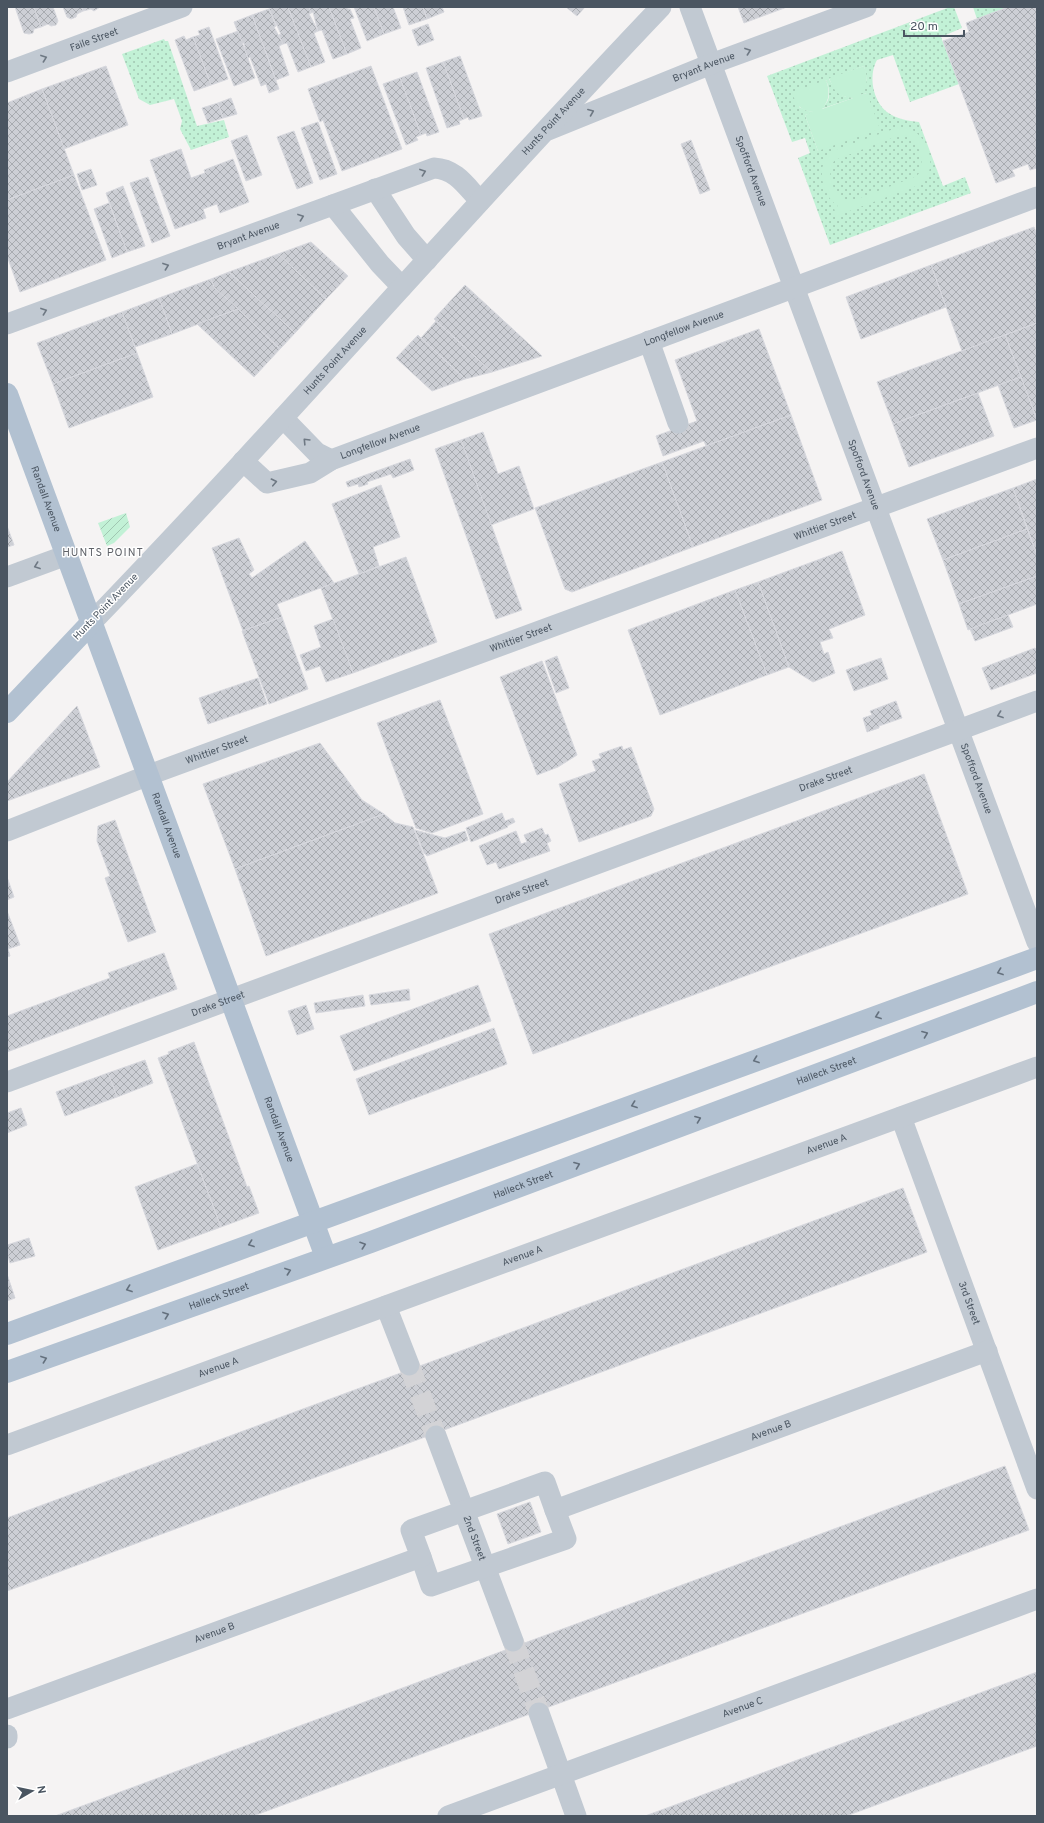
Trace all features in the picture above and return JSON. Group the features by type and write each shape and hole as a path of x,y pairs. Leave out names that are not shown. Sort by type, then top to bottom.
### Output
{"main road":[{"name":"Randall Avenue","path":"7,394 149,775 326,1258"},
{"name":"Hunts Point Avenue","path":"7,712 92,622"},
{"path":"7,1334 1037,958"},
{"name":"Halleck Street","path":"7,1372 326,1258 1037,992"}],"street":[{"name":"Faile Street","path":"7,72 182,7"},
{"name":"Hunts Point Avenue","path":"92,622 283,418 542,132 661,7"},
{"name":"Spofford Avenue","path":"690,7 957,731 1037,942"},
{"name":"Bryant Avenue","path":"542,132 711,64 866,7"},
{"name":"Bryant Avenue","path":"7,324 434,168 444,168 452,172 480,201"},
{"path":"375,189 406,236 427,260"},
{"name":"Longfellow Avenue","path":"243,461 267,483 310,473 331,460 793,286 1037,197"},
{"path":"333,205 380,264 402,287"},
{"path":"649,341 678,423"},
{"name":"Longfellow Avenue","path":"283,418 317,453 331,460"},
{"name":"Whittier Street","path":"7,831 149,775 1037,448"},
{"path":"7,577 67,555"},
{"name":"Drake Street","path":"7,1082 1037,701"},
{"name":"Avenue A","path":"7,1445 1037,1067"},
{"name":"3rd Street","path":"901,1117 1037,1489"},
{"path":"386,1306 409,1365"},
{"name":"Avenue B","path":"555,1510 987,1351"},
{"name":"2nd Street","path":"436,1436 486,1567 512,1641"},
{"path":"546,1482 566,1539 431,1586 411,1530 465,1511 546,1482"},
{"name":"Avenue B","path":"7,1709 421,1557"},
{"name":"Avenue C","path":"448,1816 1037,1599"},
{"path":"539,1713 576,1816"}],"green space":[{"path":"950,7 954,7 962,28 941,37 959,84 910,102 893,55 877,60 873,73 873,88 878,101 887,112 903,119 919,122 943,186 965,177 971,193 830,245 798,158 810,153 805,138 792,142 767,76","holes":["864,66 867,80 857,96 867,93 818,151 805,115 815,112 799,107 826,80 829,89 828,101 818,110 856,97 846,97 842,95 836,90 829,79"]},
{"path":"973,7 1008,7 977,19"},
{"path":"164,39 165,41 168,41 197,126 224,120 229,137 191,150 180,129 182,121 174,99 150,105 139,99 122,54"},
{"path":"864,66 867,82 865,88 859,95 867,93 880,129 818,151 805,115 813,112 805,110 799,106 792,92 826,80 828,99 822,109 853,98 840,95 833,87 829,78"},
{"path":"899,127 909,128 917,133 924,141 928,150 930,169 926,178 919,185 836,216 834,208 838,206 828,195 822,179 823,164 832,151","holes":["900,135 912,139 916,144 921,157 922,164 917,176 852,201 846,200 840,196 833,185 830,171 835,160"]},
{"path":"126,513 130,527 114,543 107,546 98,523"}],"building":[{"path":"15,7 34,7 41,27 34,29 33,33 24,33"},
{"path":"34,7 53,7 58,21 56,25 51,26 48,24 41,27"},
{"path":"63,7 82,7 83,11 71,19 67,17"},
{"path":"82,7 100,7 94,11 91,9 83,11"},
{"path":"274,7 288,7 311,67 298,72 287,43 283,44 279,35 281,34 269,9"},
{"path":"288,7 309,7 311,13 309,14 318,31 314,33 325,62 311,67"},
{"path":"309,7 329,7 347,54 333,59 322,30 318,31 313,12 311,13"},
{"path":"329,7 347,7 350,9 354,18 350,19 361,48 347,54"},
{"path":"354,7 374,7 384,34 367,41"},
{"path":"374,7 393,7 401,28 384,34"},
{"path":"403,7 423,7 427,19 409,25"},
{"path":"423,7 442,7 444,12 427,19"},
{"path":"566,7 585,7 577,16"},
{"path":"738,7 787,7 744,23"},
{"path":"1008,7 1037,7 1037,168 1030,170 1028,164 1012,170 1015,176 996,183 943,41 969,32 966,23"},
{"path":"269,9 276,26 274,27 283,44 279,46 289,75 276,80 252,15"},
{"path":"252,15 279,89 269,93 266,84 261,86 234,22"},
{"path":"428,24 434,40 418,46 412,30"},
{"path":"209,27 228,79 211,85 193,37 200,35 198,31"},
{"path":"238,31 255,78 234,86 216,39"},
{"path":"184,36 186,40 193,37 211,85 194,91 175,40"},
{"path":"460,56 482,116 469,120 468,117 464,119 443,62"},
{"path":"443,62 464,119 459,121 460,124 447,128 426,68"},
{"path":"106,66 128,125 64,149 42,89"},
{"path":"371,66 402,149 342,171 323,120 320,122 308,89"},
{"path":"417,72 439,132 427,136 426,133 421,135 400,78"},
{"path":"400,78 421,135 416,137 418,140 406,145 383,84"},
{"path":"42,89 74,175 7,200 7,103"},
{"path":"231,98 237,114 223,118 218,103"},
{"path":"218,103 223,118 208,123 202,108"},
{"path":"318,122 337,174 320,180 301,128"},
{"path":"294,131 313,183 297,189 277,137"},
{"path":"247,135 262,175 246,181 231,141"},
{"path":"691,140 710,190 700,194 681,144"},
{"path":"181,149 191,178 205,173 204,170 233,159 249,202 220,213 217,204 203,209 206,218 175,229 150,160"},
{"path":"91,169 97,185 82,190 77,174"},
{"path":"74,175 106,260 20,292 7,256 7,200"},
{"path":"148,177 170,236 152,243 130,183"},
{"path":"123,186 145,246 127,252 106,193"},
{"path":"109,203 127,252 112,258 94,209"},
{"path":"1034,227 1037,235 1037,323 962,351 931,265"},
{"path":"311,242 348,276 326,299 278,254"},
{"path":"278,254 326,299 295,333 229,272"},
{"path":"931,265 946,307 861,339 846,297"},
{"path":"229,272 295,333 280,349 214,287 211,279"},
{"path":"211,279 214,287 238,309 172,334 159,298"},
{"path":"465,285 542,356 492,372 434,319"},
{"path":"159,298 172,334 135,347 122,312"},
{"path":"238,309 280,349 254,377 197,324"},
{"path":"122,312 137,353 53,384 37,343"},
{"path":"436,321 492,372 465,379 421,338"},
{"path":"1037,323 1037,420 1005,335"},
{"path":"759,329 791,415 706,446 704,441 663,456 656,436 697,421 675,360"},
{"path":"418,335 465,379 432,391 396,358"},
{"path":"1005,335 1021,377 893,424 877,382"},
{"path":"137,353 153,397 69,428 53,384"},
{"path":"1021,377 1037,420 1014,428 998,385"},
{"path":"978,393 994,436 909,467 893,424"},
{"path":"791,415 822,500 693,547 662,462"},
{"path":"483,432 498,474 519,466 534,509 491,525 461,440"},
{"path":"461,440 522,610 496,619 435,449"},
{"path":"410,459 414,470 393,478 391,474 367,482 368,484 359,487 358,484 348,487 346,482"},
{"path":"662,462 693,547 572,592 565,589 535,508"},
{"path":"1037,479 1037,555 1013,488"},
{"path":"381,485 400,537 373,547 379,566 359,574 332,504"},
{"path":"1013,488 1027,529 943,560 927,519"},
{"path":"7,526 14,545 7,547"},
{"path":"1027,529 1037,555 1037,576 959,604 943,560"},
{"path":"239,538 254,570 249,574 252,578 305,541 334,583 277,604 282,617 243,631 212,548"},
{"path":"842,551 865,615 829,629 833,638 820,642 824,654 828,652 835,673 813,682 789,667 758,582"},
{"path":"406,557 437,642 353,673 321,588"},
{"path":"1037,576 1037,604 968,630 959,604"},
{"path":"758,582 789,667 767,675 735,590"},
{"path":"735,590 767,675 660,715 628,630"},
{"path":"1008,615 1013,627 975,641 970,629"},
{"path":"282,617 308,689 269,704 242,631"},
{"path":"333,619 353,673 326,682 320,666 306,671 300,655 321,647 314,626"},
{"path":"1035,648 1037,653 1037,673 991,690 982,668"},
{"path":"557,656 569,688 556,693 545,661"},
{"path":"881,658 888,679 854,691 846,670"},
{"path":"542,661 577,755 558,767 537,775 500,677"},
{"path":"258,678 267,704 208,724 199,698"},
{"path":"440,700 483,814 432,833 416,828 377,723"},
{"path":"896,701 902,718 867,732 863,718 872,715 870,711"},
{"path":"77,706 100,767 7,801 7,782"},
{"path":"320,743 362,800 384,814 235,869 203,784"},
{"path":"622,746 623,750 631,747 654,809 651,816 579,842 559,784 596,771 592,761 601,758 599,754"},
{"path":"924,774 968,894 533,1054 489,934"},
{"path":"502,813 505,821 513,818 515,822 507,826 508,827 471,842 466,828"},
{"path":"384,814 395,823 413,827 438,893 266,956 235,869"},
{"path":"115,820 156,932 128,942 105,878 110,876 97,841 98,826"},
{"path":"542,828 545,835 548,834 551,841 547,843 550,851 499,869 496,862 487,865 479,846 516,831 521,844 527,842 524,835"},
{"path":"415,830 445,838 465,831 468,840 427,856 424,853"},
{"path":"7,877 14,897 7,900"},
{"path":"7,911 20,945 8,949 10,956 7,957"},
{"path":"164,953 177,989 7,1052 7,1016 110,978 108,973"},
{"path":"478,985 491,1021 354,1071 340,1036"},
{"path":"409,989 410,1000 371,1005 369,995"},
{"path":"363,995 365,1006 316,1013 314,1003"},
{"path":"306,1005 314,1029 297,1035 288,1011"},
{"path":"494,1028 507,1064 369,1115 356,1079"},
{"path":"194,1042 247,1187 249,1186 259,1213 221,1227 158,1058 169,1054 168,1052"},
{"path":"145,1060 153,1083 117,1097 108,1073"},
{"path":"108,1073 117,1097 65,1116 56,1092"},
{"path":"21,1108 27,1125 7,1133 7,1113"},
{"path":"197,1164 221,1227 158,1250 135,1187"},
{"path":"903,1188 927,1252 7,1591 7,1518"},
{"path":"29,1238 35,1256 10,1263 7,1245"},
{"path":"7,1274 15,1298 7,1301"},
{"path":"1005,1466 1029,1530 253,1816 55,1816"},
{"path":"530,1502 541,1532 508,1544 497,1514"},
{"path":"1037,1672 1037,1746 846,1816 645,1816"}],"tunnel":[{"path":"409,1365 436,1436"},
{"path":"513,1641 539,1713"}],"district":[{"name":"HUNTS POINT","path":"103,553"}]}
